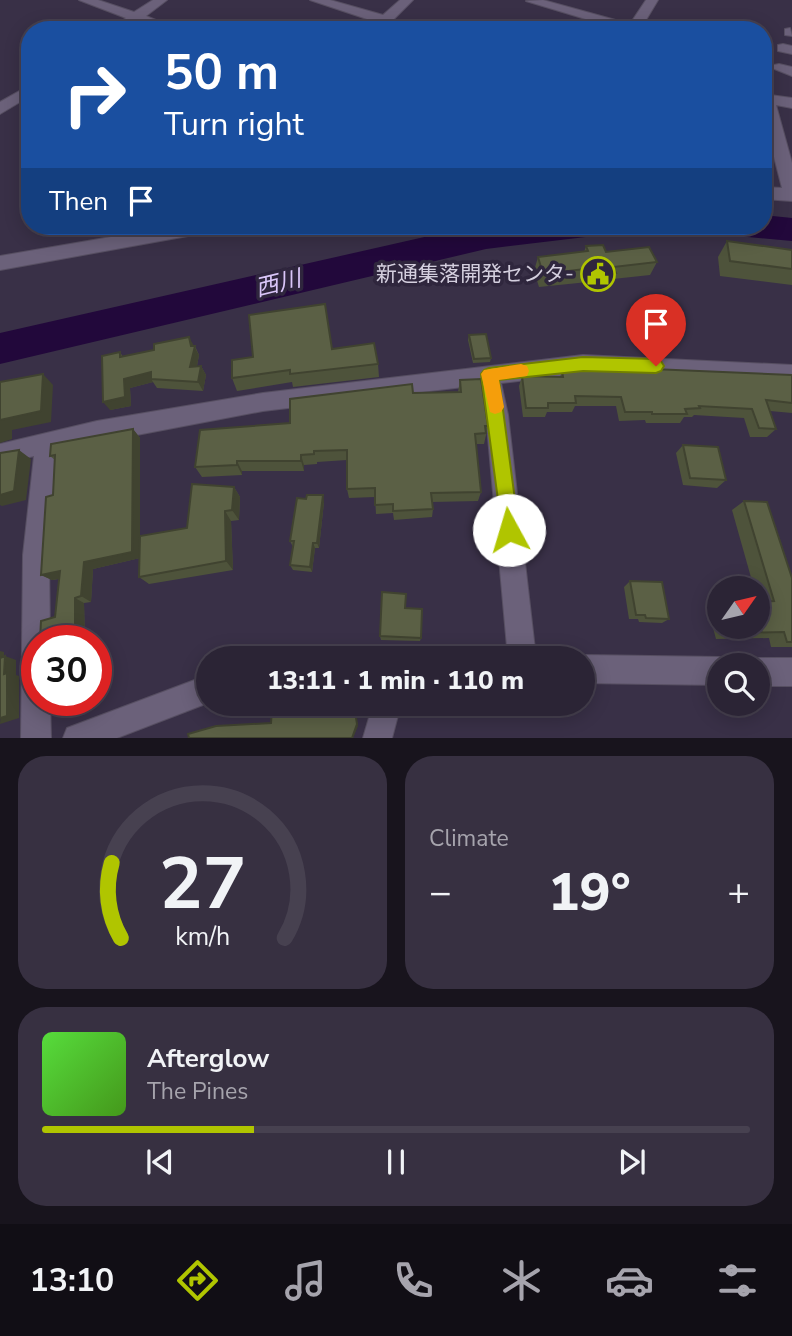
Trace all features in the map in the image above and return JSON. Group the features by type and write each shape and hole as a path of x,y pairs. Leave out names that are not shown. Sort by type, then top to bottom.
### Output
{"street":[{"path":"85,0 145,21"},
{"path":"132,21 161,0"},
{"path":"316,0 370,21"},
{"path":"384,21 407,0"},
{"path":"638,21 652,0"},
{"path":"532,1 604,21"},
{"path":"0,109 21,95"},
{"path":"772,101 792,103"},
{"path":"772,124 792,194 772,193"},
{"path":"0,263 159,235"},
{"path":"0,454 97,431 263,402 583,364 792,374"},
{"path":"489,374 500,441 521,646"},
{"path":"36,737 36,555 47,444"},
{"path":"595,669 707,671"},
{"path":"770,672 792,672"},
{"path":"77,737 196,693"},
{"path":"377,737 383,716"}],"water":[{"path":"772,216 792,218 792,241 727,235 772,235"},
{"name":"西川","path":"433,235 602,235 486,249 0,364 0,333"}],"building":[{"path":"727,241 792,250 792,269 730,261"},
{"path":"603,245 606,252 649,247 657,262 613,267 616,273 596,275 593,268 543,274 538,257 588,251 586,246"},
{"path":"325,304 332,349 374,343 378,364 290,374 290,370 232,378 232,360 253,357 249,315"},
{"path":"486,334 491,358 474,359 469,335"},
{"path":"189,337 191,346 195,346 190,367 201,366 198,382 151,379 151,372 124,379 125,397 103,402 102,356 120,352 120,357 154,350 154,344"},
{"path":"605,367 792,375 792,403 766,400 776,429 759,428 752,409 699,406 700,408 685,409 687,414 625,412 621,397 575,396 576,403 548,403 548,408 526,408 522,376 563,377 562,371 606,371"},
{"path":"43,374 41,411 0,420 0,382"},
{"path":"481,379 488,426 485,426 486,433 475,434 481,492 431,493 433,509 393,511 393,504 375,505 375,488 347,489 347,450 314,451 314,454 301,455 301,461 237,461 237,465 195,467 200,430 290,423 290,399 412,384 413,393 461,392 460,380"},
{"path":"133,429 132,552 84,562 81,596 75,598 75,625 41,625 41,621 55,617 60,571 41,575 46,497 53,495 55,455 50,456 51,444"},
{"path":"683,445 718,447 726,480 690,478"},
{"path":"19,450 14,491 0,495 0,453"},
{"path":"192,484 234,487 232,510 225,511 226,561 139,577 140,536 187,528"},
{"path":"307,495 323,495 317,543 313,543 310,567 290,565 294,541 290,541 297,498 306,499"},
{"path":"744,501 767,502 792,578 792,642 787,642 784,632 770,632 770,601 774,601 770,576 766,576"},
{"path":"630,581 662,582 669,619 636,615"},
{"path":"382,592 406,594 405,608 422,609 421,638 380,636"},
{"path":"5,656 7,716 0,718 0,658"},
{"path":"272,716 356,716 357,724 352,738 189,738 188,734 216,726 271,723"}],"slow traffic":[{"path":"495,407 489,374 521,371"}],"place":[{"name":"新通集落開発センタ-","path":"598,274"}],"route":[{"path":"509,530 497,415 489,374 583,364 656,366"}]}
